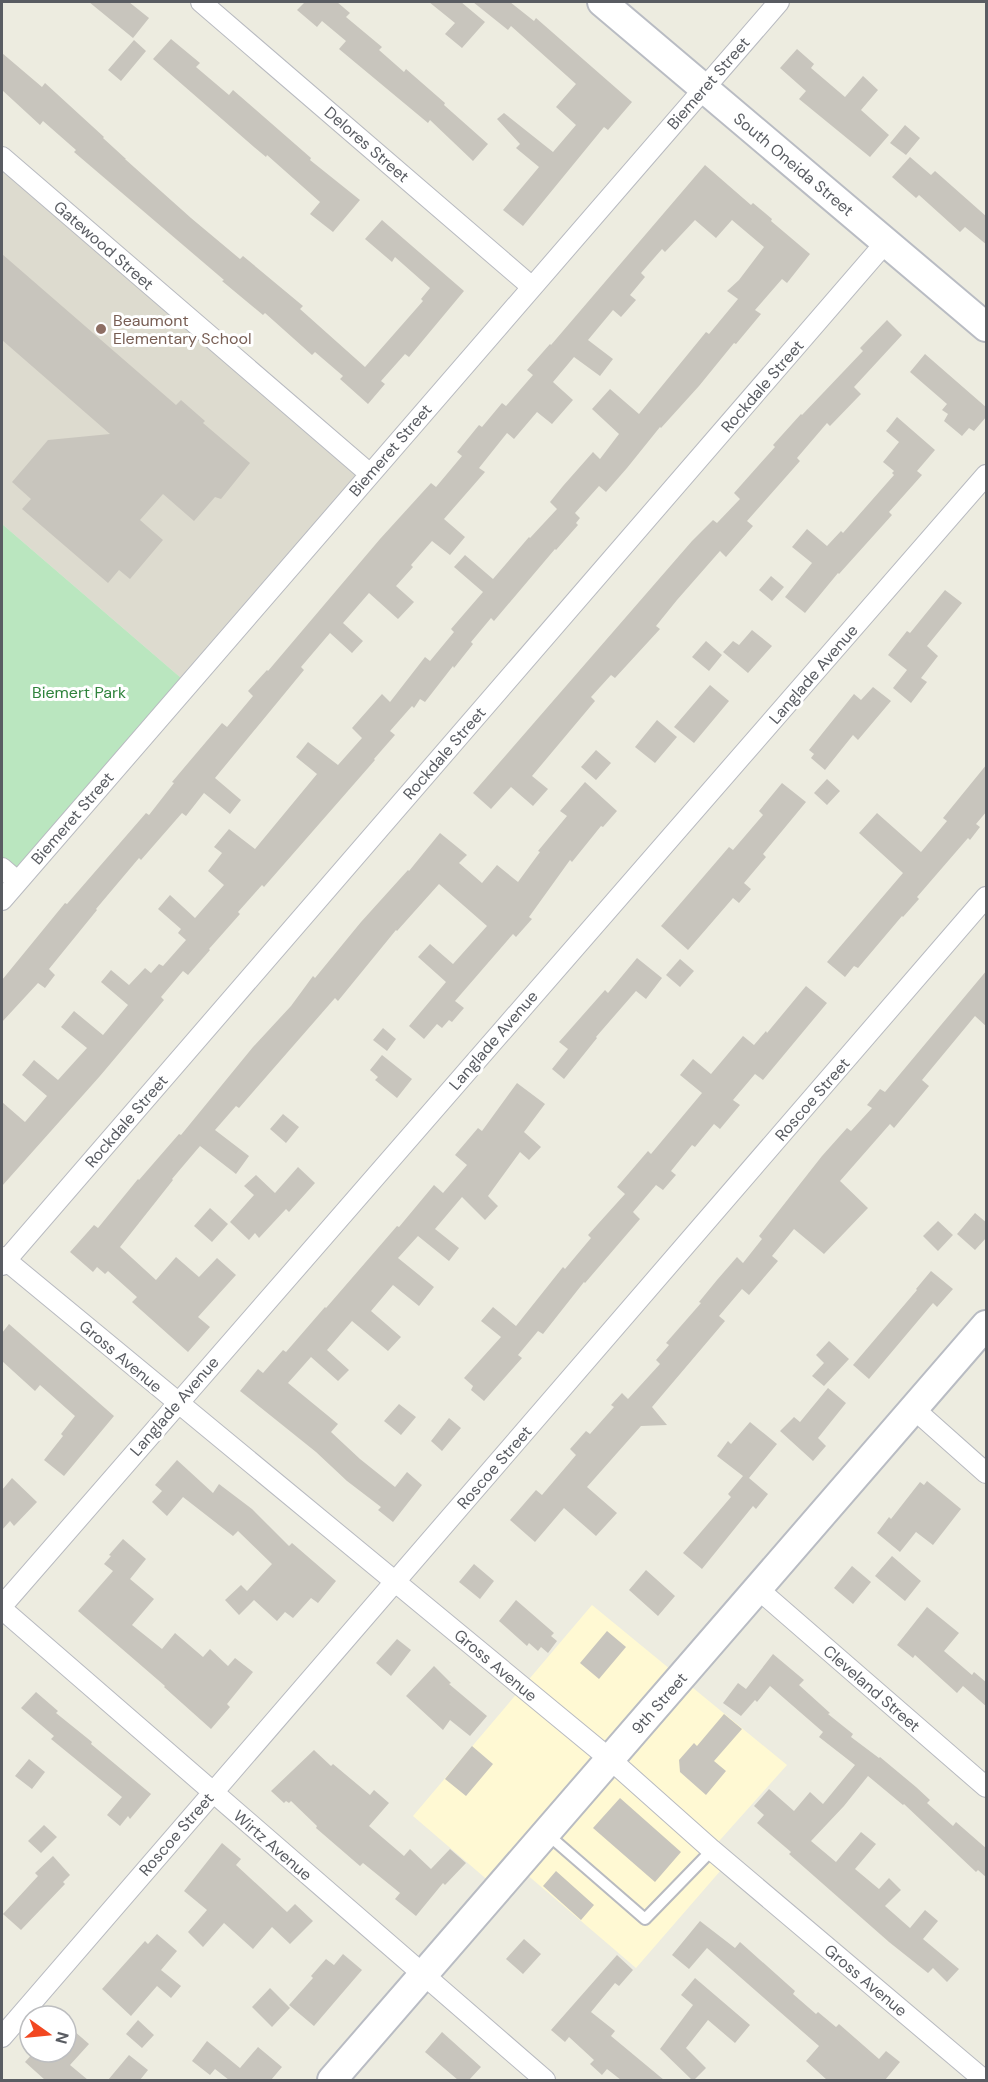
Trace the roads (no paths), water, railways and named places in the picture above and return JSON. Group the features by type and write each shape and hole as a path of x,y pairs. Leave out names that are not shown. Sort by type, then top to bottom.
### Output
{"street":[{"name":"Delores Street","path":"201,2 532,287"},
{"name":"South Oneida Street","path":"602,2 987,327"},
{"name":"Biemeret Street","path":"2,900 779,2"},
{"name":"Gatewood Street","path":"2,157 370,474"},
{"name":"Rockdale Street","path":"3,1260 886,242"},
{"name":"Langlade Avenue","path":"2,1608 177,1402 987,475"},
{"path":"2,868 17,881"},
{"name":"Roscoe Street","path":"2,2037 987,897"},
{"name":"Gross Avenue","path":"3,1260 610,1760 712,1850 984,2080"},
{"name":"9th Street","path":"332,2080 987,1325"},
{"path":"914,1409 987,1473"},
{"name":"Cleveland Street","path":"758,1589 987,1786"},
{"name":"Wirtz Avenue","path":"2,1608 545,2080"}],"lane":[{"path":"546,1833 645,1919 712,1850"}],"place":[{"name":"Beaumont Elementary School","path":"101,329"}],"park label":[{"name":"Biemert Park","path":"79,692"}]}
